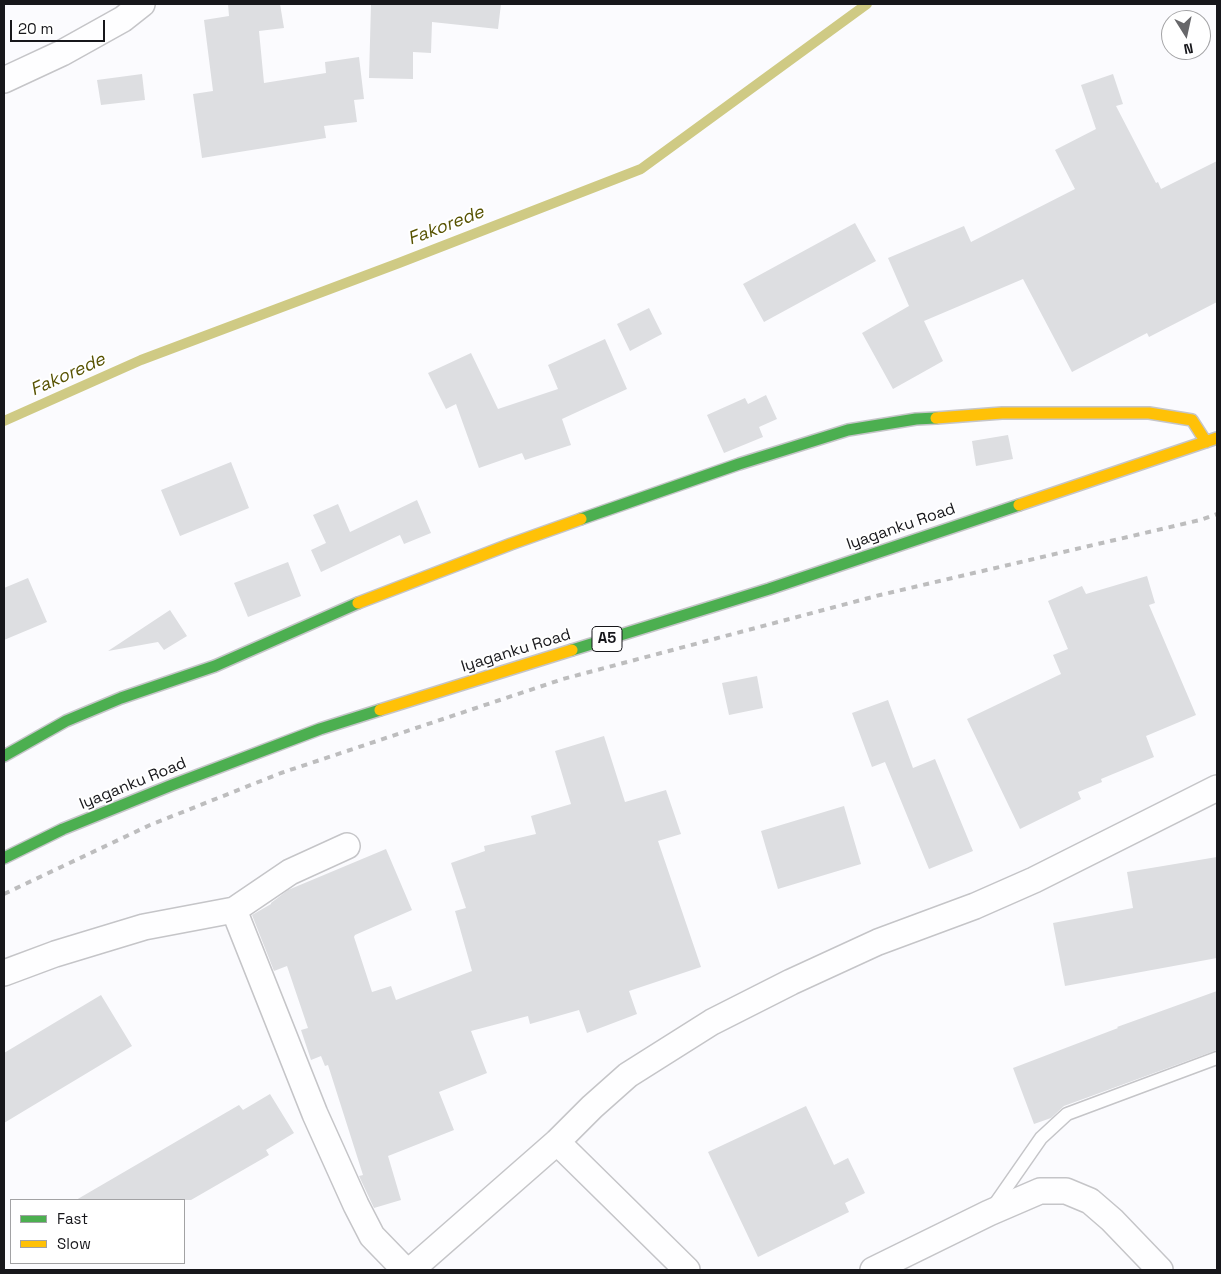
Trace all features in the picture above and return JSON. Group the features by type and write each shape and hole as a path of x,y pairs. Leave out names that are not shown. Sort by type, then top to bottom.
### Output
{"main road":[{"path":"4,756 66,721 121,698 215,666 344,609 511,544 740,464 848,430 916,419 1002,413 1149,414 1192,420 1212,440"},
{"name":"Iyaganku Road","path":"4,858 63,830 154,792 320,730 770,589 1212,440"}],"street":[{"path":"4,80 77,45 123,19 142,4"},
{"path":"411,1270 557,1142 628,1075 712,1022 791,982 878,942 975,906 1034,880 1217,788"},
{"path":"4,972 55,954 144,927 234,910 290,872 347,846"},
{"path":"234,910 316,1114 356,1206 372,1236 405,1270"},
{"path":"557,1142 687,1270"},
{"path":"872,1270 989,1213 1040,1192 1066,1191 1090,1201 1112,1220 1160,1270"}],"lane":[{"path":"989,1213 1041,1138 1068,1114 1217,1058"}],"building":[{"path":"228,4 280,4 284,28 259,31 264,83 326,73 325,62 359,57 364,99 354,100 357,122 324,126 326,138 202,158 193,94 213,91 204,20 229,16"},
{"path":"371,4 501,4 498,29 432,22 431,53 413,52 413,79 369,78"},
{"path":"142,74 145,100 101,105 97,80"},
{"path":"1113,74 1123,104 1116,106 1156,183 1158,182 1161,189 1217,161 1217,302 1149,337 1147,333 1072,372 1023,279 924,321 943,361 893,389 862,333 909,306 888,258 964,226 971,242 1075,189 1055,150 1096,129 1081,85"},
{"path":"855,223 876,261 764,322 743,284"},
{"path":"649,308 662,334 630,351 617,324"},
{"path":"605,339 627,389 562,419 571,445 525,460 522,453 479,468 456,404 446,409 428,373 471,353 498,409 558,389 548,365"},
{"path":"766,395 777,419 759,427 763,437 724,453 707,415 745,398 748,404"},
{"path":"1008,435 1013,459 976,466 972,441"},
{"path":"231,462 249,508 180,536 161,490"},
{"path":"417,500 431,533 404,544 400,535 321,572 311,550 326,543 313,515 338,504 350,532"},
{"path":"288,562 301,596 248,617 234,583"},
{"path":"1147,576 1155,603 1149,605 1196,715 1146,736 1154,757 1101,779 1102,782 1078,792 1081,799 1020,829 967,719 1061,674 1053,655 1068,649 1048,601 1082,586 1086,594"},
{"path":"28,578 47,622 4,640 4,588"},
{"path":"170,610 187,636 164,650 158,642 108,651"},
{"path":"757,676 763,708 729,715 722,683"},
{"path":"888,700 913,768 935,759 973,851 929,869 885,762 872,767 852,713"},
{"path":"604,736 625,802 666,790 681,834 658,841 701,967 629,991 637,1014 587,1033 579,1010 530,1024 528,1016 471,1031 487,1073 439,1092 454,1130 388,1156 401,1200 374,1208 359,1176 363,1175 328,1065 325,1066 321,1056 311,1060 301,1030 308,1028 287,966 274,971 252,915 271,904 288,890 386,849 412,910 354,937 372,992 391,986 396,1000 472,971 455,911 466,908 451,863 485,851 484,846 536,834 531,816 571,804 555,751"},
{"path":"844,806 861,864 778,889 761,831"},
{"path":"1217,857 1217,958 1065,986 1053,923 1133,908 1127,872"},
{"path":"1217,991 1217,1050 1064,1106 1051,1118 1034,1124 1013,1068 1117,1027"},
{"path":"101,995 132,1046 4,1123 4,1053"},
{"path":"270,1094 294,1133 266,1150 269,1155 191,1200 78,1199 239,1105 243,1110"},
{"path":"806,1106 834,1165 848,1158 865,1193 845,1203 849,1212 758,1257 708,1152"}],"waterway":[{"name":"Fakorede","path":"4,421 141,360 641,169 867,4"}],"railway":[{"path":"4,894 150,825 281,773 563,679 880,595 1200,520 1217,514"}],"traffic: fast":[{"path":"581,519 739,464 848,430 916,419 936,418"},
{"path":"572,650 769,589 1019,505"},
{"path":"4,756 66,721 121,698 215,666 358,603"},
{"path":"4,858 63,829 172,785 320,729 380,710"}],"traffic: slow":[{"path":"936,418 1002,413 1149,413 1192,420 1206,442"},
{"path":"1019,505 1217,438"},
{"path":"358,603 581,519"},
{"path":"380,710 572,650"}]}
